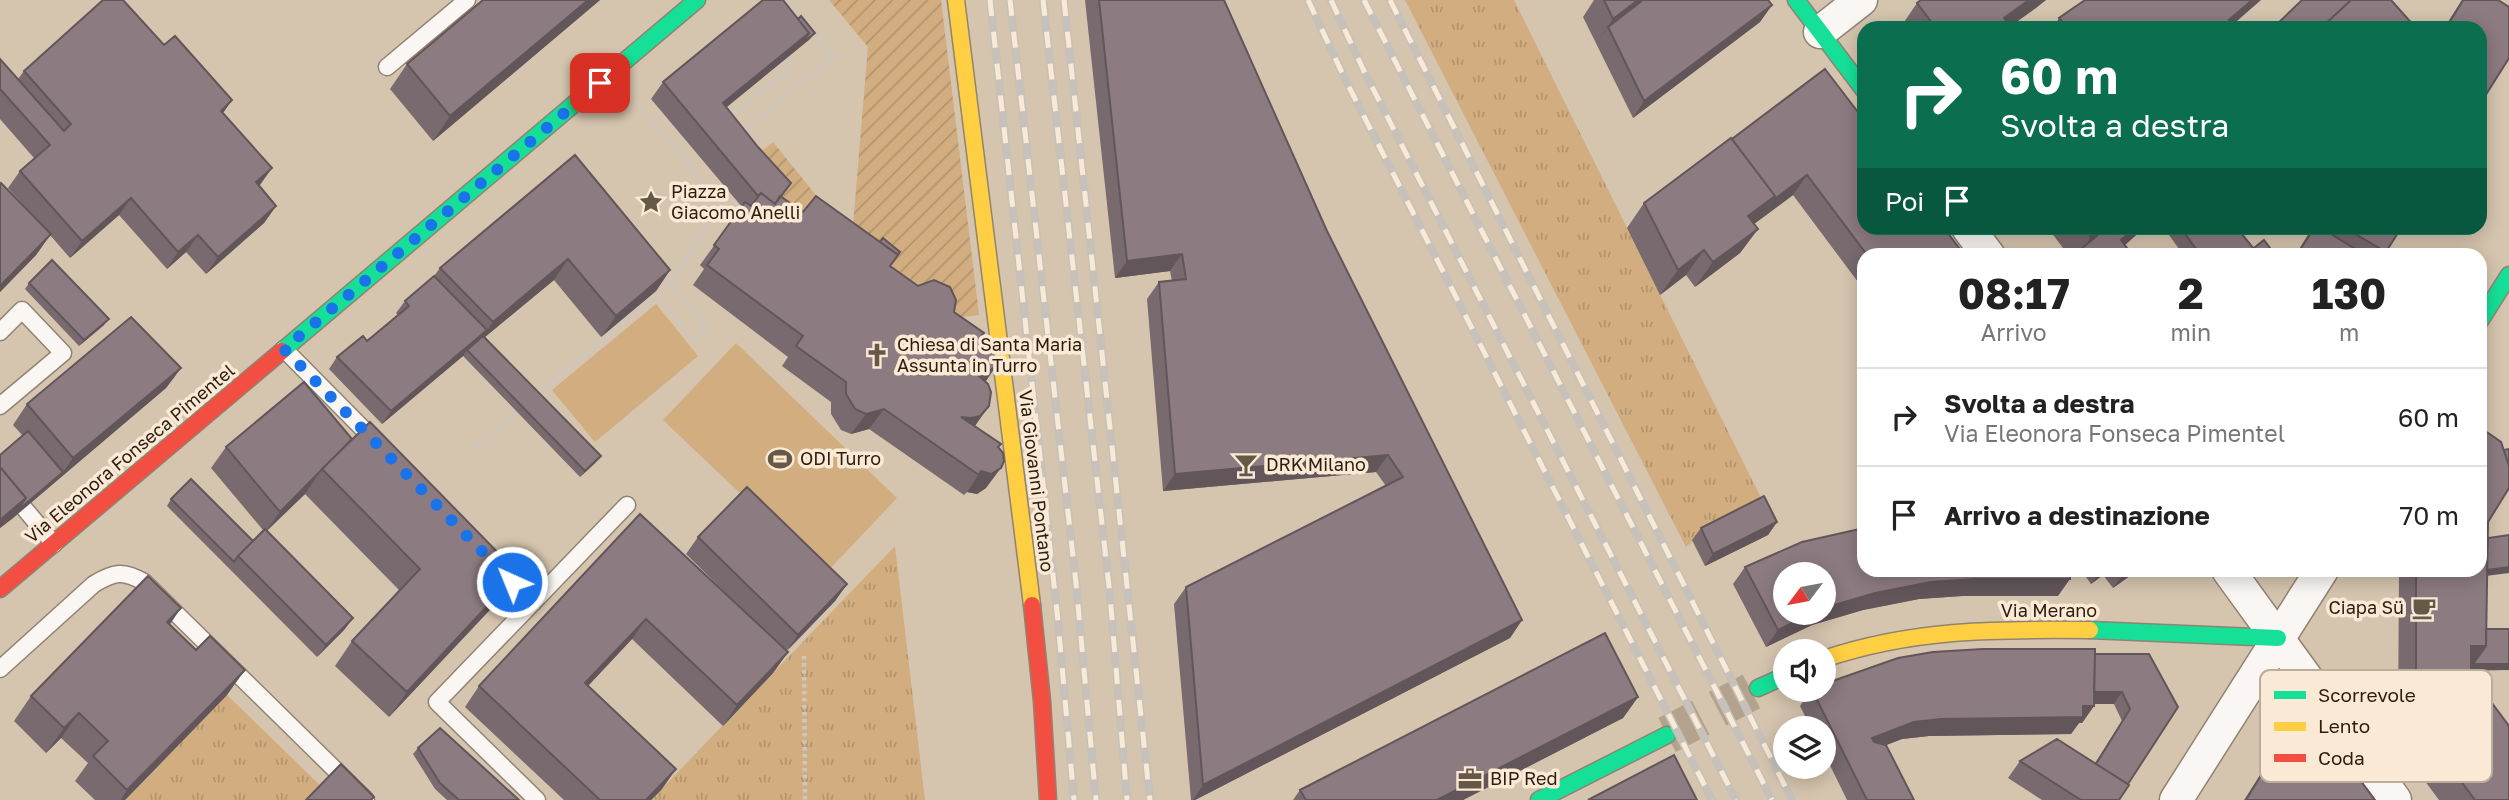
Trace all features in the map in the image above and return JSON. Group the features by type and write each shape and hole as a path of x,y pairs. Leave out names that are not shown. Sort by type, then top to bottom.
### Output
{"street":[{"name":"Via Eleonora Fonseca Pimentel","path":"0,589 284,349 677,6 697,0"},
{"name":"Via Giovanni Pontano","path":"956,0 1028,573 1042,702 1048,800"},
{"path":"1796,0 1857,81"},
{"path":"1819,32 1861,0"},
{"path":"2487,310 2509,275"},
{"path":"2233,577 2301,670"},
{"path":"2176,800 2317,577"},
{"name":"Via Merano","path":"1836,655 1893,638 1966,630 2146,630 2278,638"},
{"path":"1758,688 1773,681"},
{"path":"1539,800 1667,735"},
{"path":"2382,782 2395,800"}],"lane":[{"path":"387,67 467,0"},
{"path":"0,332 22,310 63,353 0,406"},
{"path":"284,349 386,453"},
{"path":"537,800 436,702 628,505"},
{"path":"24,508 54,544"},
{"path":"483,552 533,603"},
{"path":"0,669 93,584 110,574 129,574 144,582 366,800"}],"path":[{"path":"739,134 833,56 788,0"},
{"path":"728,119 793,66 786,58"},
{"path":"636,100 721,205 670,284"},
{"path":"534,398 657,296 693,340 708,328 662,274"},
{"path":"470,451 516,412"},
{"path":"804,656 805,800"}],"green space":[{"path":"829,0 941,0 979,315 941,320 801,217 746,164 773,142 832,215 853,226 868,47"},
{"path":"1405,0 1514,0 1763,502 1719,519 1686,547"},
{"path":"656,304 698,356 595,442 552,390"},
{"name":"ODI Turro","path":"736,343 897,498 825,574 663,420"},
{"path":"895,546 925,800 651,800"},
{"path":"227,695 324,789 313,800 125,800"}],"building":[{"path":"103,0 123,0 164,45 175,36 232,100 221,111 272,168 256,182 276,206 218,257 198,235 178,252 131,198 82,241 20,171 50,145 0,89 0,59 64,131 71,124 24,71"},
{"path":"483,0 588,0 450,116 407,64"},
{"path":"763,0 783,0 809,33 723,103 791,183 775,204 761,193 758,196 663,82"},
{"path":"1099,0 1224,0 1327,231 1522,620 1203,785 1186,587 1403,477 1388,455 1175,474 1159,282 1186,279 1182,254 1127,261"},
{"path":"1604,0 1638,0 1613,19"},
{"path":"1643,0 1768,0 1772,5 1644,101 1608,27"},
{"path":"1921,0 2029,0 2004,18 2006,21 1931,21 1917,3"},
{"path":"2085,0 2252,0 2230,21 2062,21 2059,18"},
{"path":"2302,0 2351,0 2328,21 2280,21"},
{"path":"2351,0 2391,0 2410,21 2328,21"},
{"path":"2463,0 2498,0 2509,7 2509,58 2487,93 2487,21 2450,21"},
{"path":"801,16 815,33 802,43 809,33 798,19"},
{"path":"1825,69 1857,111 1857,235 1949,235 1959,248 1862,248 1807,175 1772,201 1775,196 1732,139"},
{"path":"1731,138 1775,196 1748,216 1758,229 1713,262 1704,250 1678,270 1644,203"},
{"path":"575,155 670,270 616,316 568,259 493,322 440,268"},
{"path":"0,184 51,234 0,286"},
{"name":"Chiesa di Santa Maria Assunta in Turro","path":"761,193 775,204 780,196 803,212 816,196 898,255 890,266 918,286 934,280 950,287 956,300 954,312 999,347 994,354 996,366 989,371 982,371 979,376 988,384 991,392 989,406 980,416 961,417 1001,444 998,447 1003,453 1004,461 1001,468 991,474 981,471 979,475 884,409 866,414 855,409 846,394 846,382 796,346 803,336 707,265 719,249 714,245 745,202 751,206"},
{"path":"2098,235 2127,235 2121,240 2127,248 2082,248"},
{"path":"2186,235 2243,235 2253,248 2195,248"},
{"path":"2310,235 2332,235 2354,248 2301,248"},
{"path":"2357,235 2397,235 2388,248 2379,248"},
{"path":"883,238 900,252 898,255 880,242"},
{"path":"2264,240 2270,248 2254,248"},
{"path":"52,260 109,319 84,340 29,283"},
{"path":"434,276 487,330 391,411 337,357 363,336 367,341 409,306 405,301"},
{"path":"131,317 181,368 73,458 27,404"},
{"path":"483,336 601,456 585,471 467,350"},
{"path":"304,382 352,439 280,512 226,447"},
{"path":"370,422 518,573 407,692 352,641 420,569 322,469"},
{"path":"28,431 63,472 16,512 26,498 0,467 0,455"},
{"path":"2487,432 2501,442 2509,466 2509,488 2488,522 2486,646 2471,646 2471,668 2484,670 2416,670 2416,577 2487,577"},
{"path":"2509,449 2509,466 2504,450"},
{"path":"0,467 26,498 0,520"},
{"path":"191,479 253,541 234,562 171,499"},
{"path":"747,487 847,584 798,635 698,537"},
{"path":"1764,496 1777,522 1713,554 1701,528"},
{"path":"640,514 788,652 737,705 646,619 585,683 676,769 646,800 600,800 479,686"},
{"path":"265,529 353,618 326,645 238,556"},
{"path":"1857,530 1857,577 2070,579 1931,582 1875,593 1836,604 1836,562 1773,562 1773,620 1745,567 1802,542"},
{"path":"2509,535 2509,567 2487,570 2488,538"},
{"path":"148,576 181,608 167,622 196,650 210,636 245,670 127,790 93,756 108,741 79,713 64,728 31,696"},
{"path":"1775,625 1788,625 1778,630"},
{"path":"2486,629 2509,629 2509,664 2473,664 2486,646"},
{"path":"1605,633 1638,697 1437,800 1306,800 1300,790"},
{"path":"2095,649 2094,706 2083,706 2083,717 1941,719 1914,722 1872,738 1874,742 1886,745 1914,800 1867,800 1836,738 1836,716 1825,716 1818,702 1836,702 1836,680 1898,658 1933,652"},
{"path":"2095,654 2149,654 2178,707 2128,784 2096,764 2130,709 2122,692 2094,692"},
{"path":"2492,703 2509,726 2509,800 2475,800 2462,782 2492,782"},
{"path":"440,728 519,800 459,800 440,783 418,748"},
{"path":"2057,739 2129,785 2119,800 2081,800 2020,761"},
{"path":"1674,755 1697,800 1588,800"},
{"path":"341,764 374,797 371,800 306,800"},
{"path":"2260,777 2260,782 2362,782 2375,800 2246,800"}],"tunnel":[{"path":"1667,735 1758,688"}],"railway":[{"path":"990,0 1058,621 1074,800"},
{"path":"1010,0 1076,583 1096,800"},
{"path":"1043,0 1110,595 1127,800"},
{"path":"1064,0 1150,800"},
{"path":"1308,0 1345,79 1712,800"},
{"path":"1331,0 1363,69 1736,800"},
{"path":"1364,0 1772,800"},
{"path":"1390,0 1792,800"}],"traffic: fast":[{"path":"282,351 697,0"},
{"path":"1796,0 1857,81"},
{"path":"2487,310 2509,275"},
{"path":"2090,630 2278,638"},
{"path":"1758,688 1773,681"},
{"path":"1539,800 1667,735"}],"traffic: slow":[{"path":"956,0 1032,605"},
{"path":"1836,655 1923,636 1989,631 2090,630"}],"traffic: jam":[{"path":"0,589 282,351"},
{"path":"1032,605 1042,701 1048,800"}],"place":[{"name":"Piazza Giacomo Anelli","path":"651,202"},
{"name":"Chiesa di Santa Maria Assunta in Turro","path":"877,355"},
{"name":"ODI Turro","path":"780,459"},
{"name":"DRK Milano","path":"1246,465"},
{"name":"Ciapa Sü","path":"2424,608"},
{"name":"BIP Red","path":"1470,779"}],"route":[{"path":"512,582 284,349 600,83"}]}
